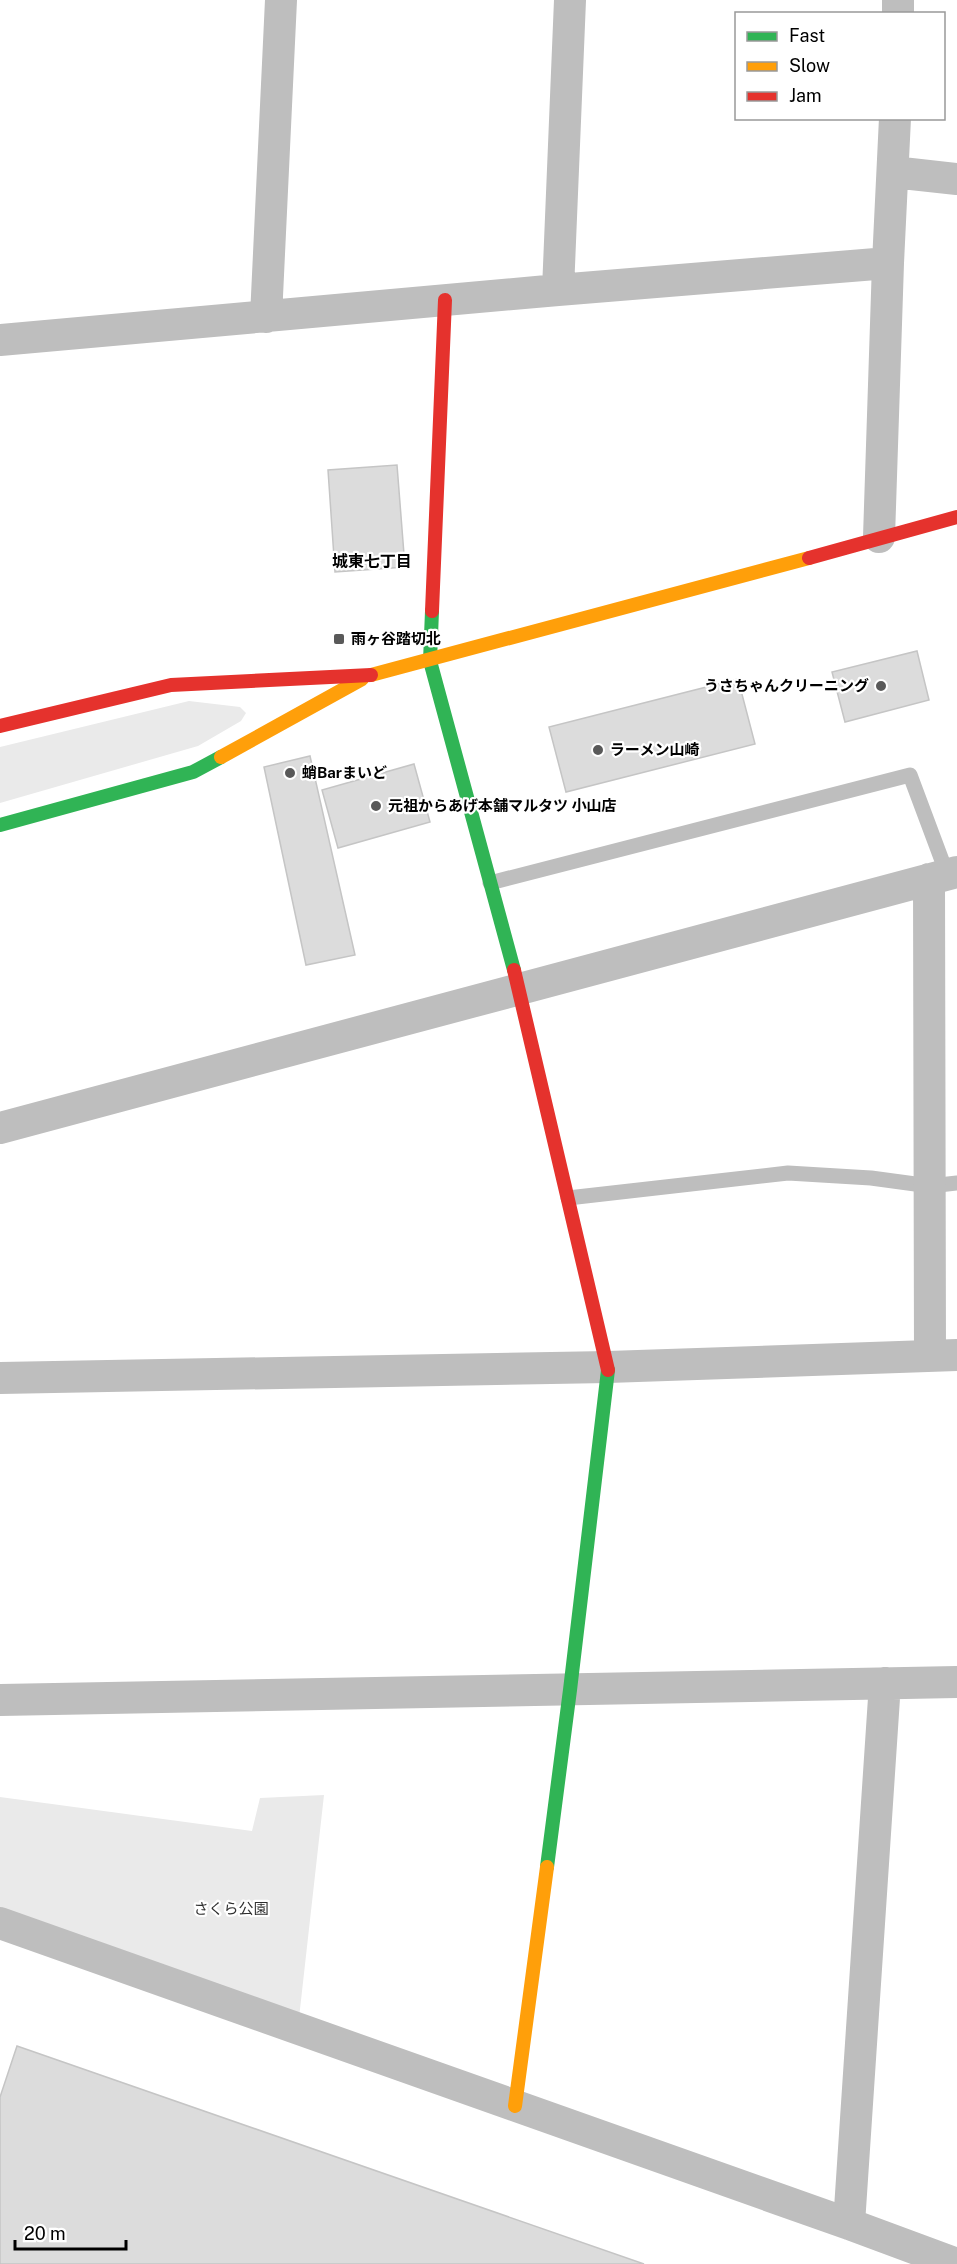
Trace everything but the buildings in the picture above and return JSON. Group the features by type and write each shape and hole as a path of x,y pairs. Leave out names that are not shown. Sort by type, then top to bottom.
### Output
{"street":[{"path":"266,317 281,0"},
{"path":"558,290 570,0"},
{"path":"879,537 895,120"},
{"path":"893,172 957,179"},
{"path":"0,340 888,263"},
{"path":"445,300 430,661 519,990 608,1368 570,1690 515,2106"},
{"path":"0,726 171,685 368,676 957,517"},
{"path":"0,825 193,772 368,676"},
{"path":"0,1128 944,875 944,1356 608,1368 0,1378"},
{"path":"0,1700 957,1682"},
{"path":"849,2224 885,1683"},
{"path":"0,1923 957,2264"}],"lane":[{"path":"490,883 910,775 944,875"},
{"path":"568,1198 788,1173 944,1184"}],"green space":[{"path":"189,701 240,707 246,713 241,721 198,746 0,803 0,747"},
{"name":"さくら公園","path":"324,1795 299,2018 0,1914 0,1797 252,1831 260,1798"}],"traffic: fast":[{"path":"432,611 430,661 514,970"},
{"path":"0,825 193,772 221,757"},
{"path":"547,1867 608,1370"}],"traffic: slow":[{"path":"371,675 809,558"},
{"path":"221,757 362,679"},
{"path":"515,2106 547,1867"}],"traffic: jam":[{"path":"432,611 445,300"},
{"path":"809,558 957,517"},
{"path":"0,726 171,685 371,675"},
{"path":"514,970 608,1370"}],"place":[{"name":"雨ヶ谷踏切北","path":"339,639"},
{"name":"うさちゃんクリーニング","path":"881,686"},
{"name":"ラーメン山崎","path":"598,750"},
{"name":"蛸Barまいど","path":"290,773"},
{"name":"元祖からあげ本舗マルタツ 小山店","path":"376,806"}],"district":[{"name":"城東七丁目","path":"372,561"}]}
